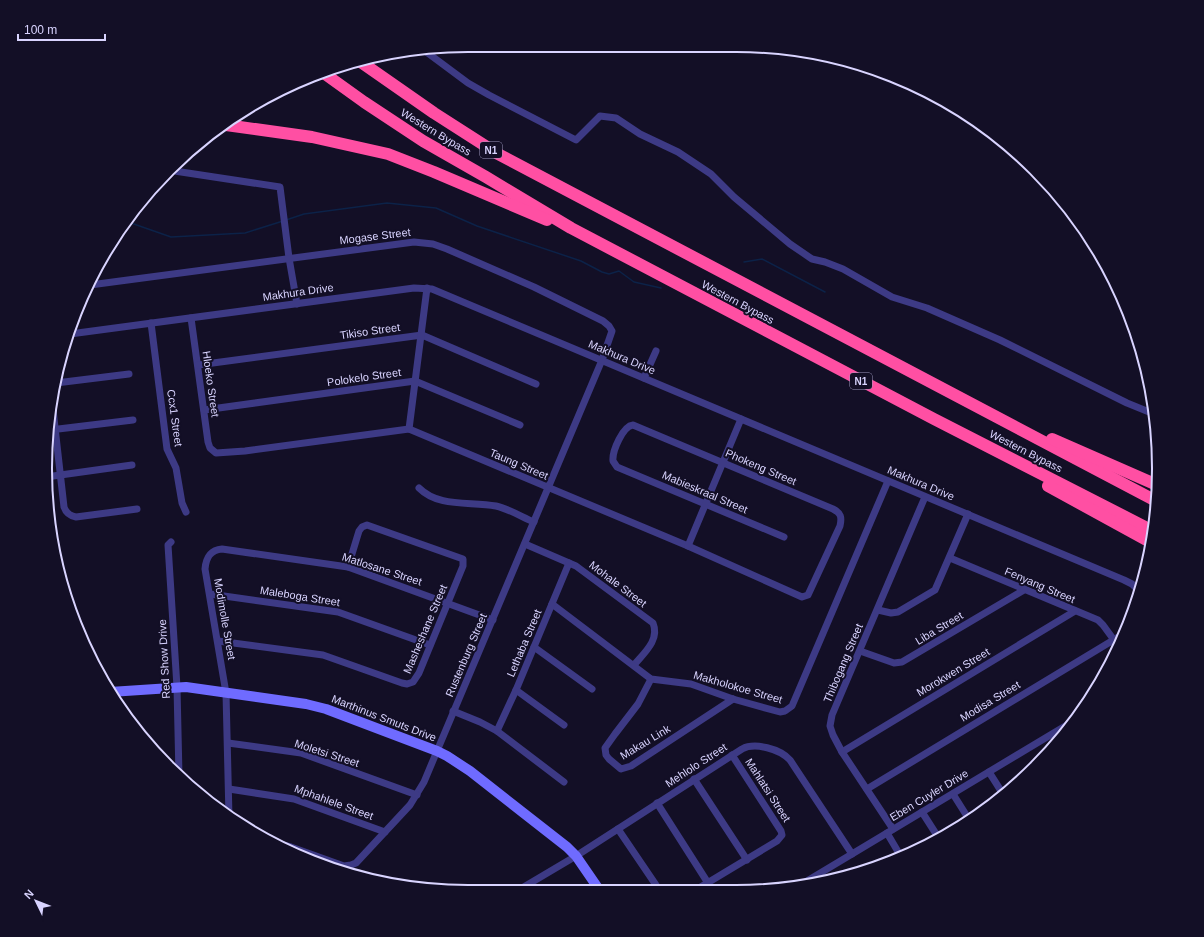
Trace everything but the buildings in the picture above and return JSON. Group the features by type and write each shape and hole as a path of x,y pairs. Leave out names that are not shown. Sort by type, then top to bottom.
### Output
{"highway":[{"path":"375,63 434,113"},
{"name":"Western Bypass","path":"365,65 434,113 498,154 1151,498"},
{"name":"Western Bypass","path":"328,77 423,141 486,176 571,228 934,419 1147,528"},
{"path":"232,126 312,137 388,154 434,172 540,218 571,228"},
{"path":"954,395 1151,483"},
{"path":"934,419 981,449 1146,539"}],"street":[{"path":"429,54 468,83 576,140 600,116 616,118 640,134 678,152 711,174 734,197 790,244 812,259 843,269 892,297 927,308 1000,340 1148,411"},
{"path":"177,171 280,187 289,258 297,304"},
{"name":"Mogase Street","path":"95,284 407,242 433,244 534,287 603,321 612,331 602,360"},
{"name":"Makhura Drive","path":"75,333 414,288 427,288 442,292 968,514 1124,580 1135,587"},
{"path":"409,429 427,288"},
{"name":"Hloeko Street","path":"191,318 208,442 210,448 214,452 221,454 409,429"},
{"name":"Ccx1 Street","path":"151,323 167,449 176,468 182,503 186,512"},
{"path":"422,335 536,384"},
{"name":"Tikiso Street","path":"198,364 422,335"},
{"path":"644,378 656,351"},
{"name":"Rustenburg Street","path":"345,866 356,863 410,805 417,795 493,620 602,360"},
{"path":"61,382 129,374"},
{"name":"Polokelo Street","path":"204,410 415,381 520,425"},
{"path":"688,546 741,419"},
{"path":"54,429 133,420"},
{"name":"Phokeng Street","path":"617,467 613,461 614,451 625,428 632,425 833,509 840,514 842,520 840,526 813,588 808,596 802,597"},
{"name":"Taung Street","path":"409,429 688,546 802,597"},
{"path":"54,434 65,510 72,516 76,517 137,509"},
{"path":"52,476 132,465"},
{"name":"Mabieskraal Street","path":"617,467 784,537"},
{"name":"Makholokoe Street","path":"650,678 692,684 733,699 780,712 792,706 888,481"},
{"path":"419,488 426,495 434,498 450,502 494,506 534,522"},
{"name":"Thibogang Street","path":"898,852 890,831 867,789 842,752 831,731 830,722 926,497"},
{"path":"878,610 891,613 898,612 932,593 937,586 950,558 968,514"},
{"name":"Masheshane Street","path":"218,641 323,655 402,683 407,684 413,682 416,679 448,604 464,561 462,558 367,525 362,527 359,531 348,568"},
{"name":"Red Show Drive","path":"171,542 168,545 177,688 179,768"},
{"name":"Mohale Street","path":"525,544 582,570 653,624 655,631 653,640 634,665"},
{"name":"Matlosane Street","path":"213,551 222,549 348,568 493,620"},
{"name":"Modimolle Street","path":"213,551 206,564 206,575 226,693"},
{"name":"Fenyang Street","path":"950,558 1101,622 1114,640"},
{"name":"Lethaba Street","path":"497,731 516,690 569,563"},
{"name":"Liba Street","path":"860,651 894,664 902,662 1024,590"},
{"name":"Maleboga Street","path":"210,594 338,612 430,645"},
{"path":"552,604 650,678"},
{"name":"Morokwen Street","path":"842,752 1074,611"},
{"name":"Modisa Street","path":"867,789 1114,640"},
{"path":"534,647 592,689"},
{"name":"Makau Link","path":"650,678 638,704 611,738 606,748 606,755 621,769 631,766 733,699"},
{"name":"Marthinus Smuts Drive","path":"117,692 186,687 316,706 437,751 470,771 563,844 576,856 596,885"},
{"path":"516,690 564,725"},
{"path":"226,693 229,809"},
{"path":"453,711 487,725 497,731 564,782"},
{"name":"Eben Cuyler Drive","path":"813,878 1060,729"},
{"name":"Moletsi Street","path":"228,743 301,754 417,795"},
{"name":"Mehlolo Street","path":"527,885 576,856 745,747 756,746 786,755 852,854"},
{"name":"Mahlatsi Street","path":"704,885 777,841 781,837 782,833 732,755"},
{"path":"989,772 1000,790"},
{"path":"694,779 747,860"},
{"name":"Mphahlele Street","path":"229,789 294,799 385,832"},
{"path":"953,794 966,815"},
{"path":"657,803 708,883"},
{"path":"922,812 936,833"},
{"path":"618,829 656,885"},
{"name":"Rustenburg Street","path":"326,860 339,864"}],"waterway":[{"path":"286,220 304,214 387,203 436,208 477,226 581,261 602,272 609,274 619,271 634,282 661,288"},
{"path":"132,223 171,237 245,233 283,221"},
{"path":"744,262 762,259 825,292"}]}
